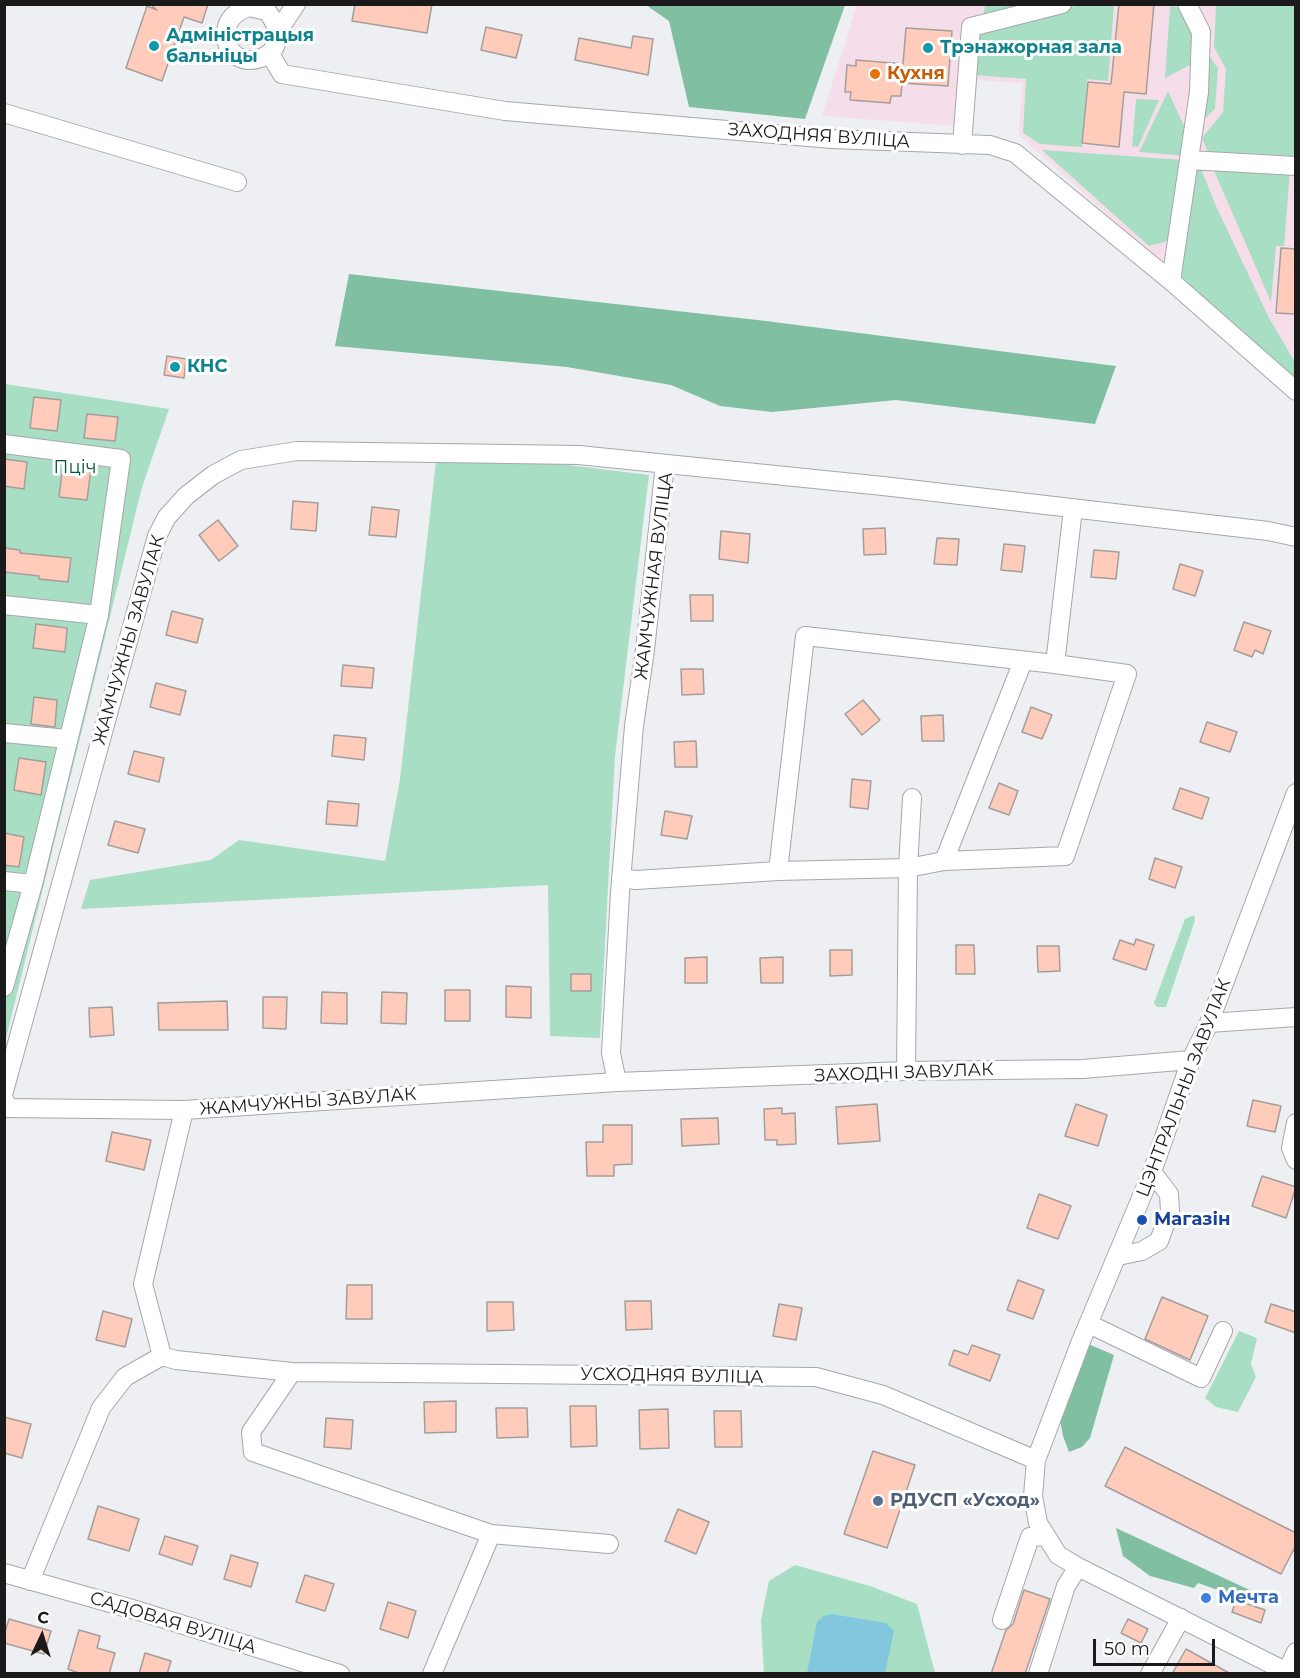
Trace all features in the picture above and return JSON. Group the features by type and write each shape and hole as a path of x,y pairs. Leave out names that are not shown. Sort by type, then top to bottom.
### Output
{"street":[{"path":"278,31 267,11 248,7 237,12 226,26 226,44 237,57 254,61 270,54 277,43 278,31 296,4"},
{"path":"962,145 971,27 1062,4"},
{"path":"1171,281 1189,160 1191,91 1201,32 1187,4"},
{"name":"ЗАХОДНЯЯ ВУЛІЦА","path":"270,54 282,74 505,111 832,139 990,145 1015,153 1171,281 1296,391"},
{"path":"4,113 237,182"},
{"path":"1189,160 1296,165"},
{"path":"4,444 121,459 99,615 33,885 4,987"},
{"name":"ЖАМЧУЖНЫ ЗАВУЛАК","path":"4,1090 157,536 167,517 186,496 213,475 241,460 297,452 579,455 665,464"},
{"name":"ЖАМЧУЖНАЯ ВУЛІЦА","path":"617,1082 611,1053 621,878 634,726 645,650 665,464 883,486 1268,531 1296,537"},
{"path":"1055,664 1073,510"},
{"path":"4,605 99,615"},
{"path":"621,878 643,880 778,871 908,868 944,861 1065,856 1127,674 804,636 778,871"},
{"path":"944,861 1023,661"},
{"path":"4,733 67,739"},
{"name":"ЦЭНТРАЛЬНЫ ЗАВУЛАК","path":"1289,1672 1077,1567 1058,1555 1038,1523 1033,1496 1036,1460 1152,1172 1191,1060 1209,1023 1296,793"},
{"path":"906,1071 908,868 912,798"},
{"path":"4,881 33,885"},
{"path":"1209,1023 1296,1017"},
{"name":"ЗАХОДНІ ЗАВУЛАК","path":"617,1082 906,1071 1082,1069 1191,1060"},
{"name":"ЖАМЧУЖНЫ ЗАВУЛАК","path":"4,1099 8,1108 184,1110 617,1082"},
{"path":"30,1581 101,1408 124,1377 162,1356 143,1284 184,1110"},
{"path":"1296,1123 1291,1148 1296,1160"},
{"path":"1118,1256 1142,1251 1159,1241 1170,1211 1169,1194 1152,1172"},
{"path":"1089,1324 1201,1378 1223,1331"},
{"name":"УСХОДНЯЯ ВУЛІЦА","path":"162,1356 176,1360 292,1372 816,1377 883,1395 1036,1460"},
{"path":"292,1372 251,1432 253,1452 491,1534 609,1544"},
{"path":"432,1674 491,1534"},
{"path":"1002,1620 1030,1537 1045,1536"},
{"path":"1038,1674 1066,1586 1077,1567"},
{"name":"САДОВАЯ ВУЛІЦА","path":"4,1573 139,1611 340,1674"},
{"path":"1150,1674 1182,1618"},
{"path":"1289,1672 1296,1652"}],"shaded area":[{"path":"857,5 1295,5 1295,384 1019,135 1022,83 961,79 958,126 822,116"}],"green space":[{"path":"646,5 845,5 805,119 689,107 669,21"},
{"path":"985,5 1037,5 983,17"},
{"path":"1080,5 1114,5 1108,81 1087,79 1082,147 1040,144 1023,133 1026,79 973,75 976,30"},
{"path":"1216,5 1295,5 1295,156 1208,152 1202,138 1223,112 1226,69 1214,47"},
{"path":"1170,6 1185,9 1192,26 1190,65 1165,78"},
{"path":"1210,57 1218,68 1215,109 1201,122 1204,63"},
{"path":"1168,91 1190,139 1187,156 1139,152"},
{"path":"1136,99 1159,100 1138,147 1132,146"},
{"path":"1042,150 1184,160 1171,240 1149,246"},
{"path":"1191,164 1199,164 1216,206 1269,318 1295,362 1295,381 1175,271"},
{"path":"1212,166 1290,170 1284,246 1276,246 1271,302"},
{"path":"349,274 766,321 1116,366 1095,424 896,400 772,412 720,406 671,385 567,367 335,346"},
{"name":"Пціч","path":"5,384 169,409 142,487 5,1042"},
{"path":"436,461 552,463 649,475 615,756 600,1038 550,1036 548,885 81,909 90,880 211,860 239,840 385,861 400,779"},
{"path":"1194,915 1195,920 1166,1007 1157,1007 1154,1003 1185,919"},
{"path":"1239,1331 1257,1338 1251,1364 1256,1377 1238,1412 1216,1407 1205,1398"},
{"path":"1081,1341 1114,1355 1090,1438 1082,1447 1069,1452 1063,1436 1057,1404"},
{"path":"1116,1528 1267,1598 1238,1597 1198,1583 1194,1588 1150,1576 1123,1556"},
{"path":"795,1565 870,1586 917,1604 935,1673 764,1674 761,1620 769,1581"}],"water":[{"path":"831,1614 886,1623 894,1631 885,1673 807,1673 817,1622"}],"building":[{"name":"Адміністрацыя бальніцы","path":"153,4 208,4 202,23 184,17 162,81 126,68 147,6 157,10"},
{"path":"355,4 432,4 427,33 352,21"},
{"path":"1119,4 1154,4 1146,94 1124,92 1119,147 1082,143 1088,82 1111,84"},
{"path":"486,27 522,35 516,58 481,50"},
{"path":"906,28 952,31 948,86 902,83 901,96 891,96 890,103 850,100 851,92 845,92 847,65 856,66 856,60 903,64"},
{"path":"633,36 653,39 648,75 575,60 579,38 631,48"},
{"path":"1281,248 1296,249 1296,314 1276,313"},
{"name":"КНС","path":"167,356 186,359 184,378 164,375"},
{"path":"34,397 61,400 57,431 30,428"},
{"path":"87,414 118,417 115,441 84,438"},
{"path":"4,459 27,462 24,489 4,486"},
{"path":"63,465 91,468 87,500 59,497"},
{"path":"293,501 318,503 316,531 291,529"},
{"path":"372,507 399,510 396,537 369,535"},
{"path":"218,520 238,546 219,561 199,535"},
{"path":"885,528 886,554 864,555 863,529"},
{"path":"721,531 750,534 748,563 719,559"},
{"path":"937,538 959,539 957,565 934,564"},
{"path":"1004,544 1025,546 1022,572 1001,570"},
{"path":"4,548 20,550 20,553 71,558 68,582 4,572"},
{"path":"1094,550 1119,552 1116,579 1091,577"},
{"path":"1180,564 1203,571 1195,596 1173,589"},
{"path":"690,595 713,595 713,621 691,621"},
{"path":"172,611 203,619 197,643 166,635"},
{"path":"1244,622 1271,631 1263,654 1255,650 1252,657 1234,650"},
{"path":"36,624 67,628 65,652 33,648"},
{"path":"343,665 374,668 372,688 341,686"},
{"path":"681,669 703,669 704,694 682,695"},
{"path":"156,683 186,691 180,715 150,707"},
{"path":"34,697 57,700 55,727 31,724"},
{"path":"863,700 880,720 862,735 845,714"},
{"path":"1031,707 1052,715 1042,739 1022,732"},
{"path":"943,715 944,741 922,741 921,716"},
{"path":"1207,722 1237,732 1230,752 1200,742"},
{"path":"334,735 366,738 364,760 332,756"},
{"path":"696,741 697,767 675,767 674,742"},
{"path":"134,751 164,758 159,782 128,774"},
{"path":"19,758 46,762 41,795 14,790"},
{"path":"852,779 871,781 868,809 850,807"},
{"path":"999,783 1018,791 1009,815 989,808"},
{"path":"1180,788 1209,798 1202,819 1173,809"},
{"path":"328,801 359,804 357,826 326,824"},
{"path":"665,811 692,816 687,839 661,835"},
{"path":"115,821 145,829 138,853 108,845"},
{"path":"4,833 24,837 19,867 4,865"},
{"path":"1155,858 1182,867 1175,888 1149,879"},
{"path":"1136,939 1154,945 1146,970 1113,959 1120,940 1134,945"},
{"path":"956,945 974,945 975,974 956,974"},
{"path":"1037,946 1059,946 1060,971 1038,972"},
{"path":"830,950 852,950 852,975 830,976"},
{"path":"707,957 707,983 685,983 685,958"},
{"path":"783,957 783,983 761,983 760,958"},
{"path":"571,974 591,974 591,991 571,991"},
{"path":"506,986 531,987 531,1018 506,1017"},
{"path":"445,990 470,990 470,1021 445,1021"},
{"path":"322,992 347,993 347,1024 321,1023"},
{"path":"382,992 407,993 406,1024 381,1023"},
{"path":"263,997 287,997 286,1029 263,1028"},
{"path":"227,1001 228,1030 159,1030 158,1003"},
{"path":"112,1007 114,1035 90,1037 89,1008"},
{"path":"1253,1100 1281,1106 1275,1132 1247,1126"},
{"path":"877,1104 880,1141 838,1144 836,1107"},
{"path":"1076,1104 1107,1115 1098,1146 1065,1136"},
{"path":"782,1108 782,1114 795,1113 796,1144 777,1145 777,1140 765,1140 764,1109"},
{"path":"718,1118 719,1144 682,1146 681,1119"},
{"path":"603,1125 632,1125 632,1164 614,1165 614,1176 587,1176 586,1142 603,1142"},
{"path":"112,1132 151,1140 144,1170 106,1161"},
{"path":"1262,1176 1296,1187 1286,1218 1252,1206"},
{"path":"1039,1194 1071,1206 1058,1239 1027,1228"},
{"path":"1018,1280 1044,1290 1033,1319 1007,1310"},
{"path":"347,1285 372,1285 372,1319 346,1319"},
{"path":"1162,1297 1208,1316 1190,1360 1145,1339"},
{"path":"625,1301 651,1301 652,1329 626,1330"},
{"path":"487,1302 513,1302 514,1330 487,1331"},
{"path":"779,1304 802,1308 796,1340 773,1336"},
{"path":"1271,1304 1296,1312 1296,1333 1265,1322"},
{"path":"103,1311 132,1319 125,1347 96,1340"},
{"path":"972,1345 1000,1355 990,1381 949,1365 954,1350 968,1355"},
{"path":"456,1401 456,1432 425,1433 424,1402"},
{"path":"570,1406 596,1406 597,1446 571,1447"},
{"path":"496,1408 527,1408 528,1437 497,1438"},
{"path":"668,1409 669,1448 640,1449 639,1410"},
{"path":"714,1411 741,1411 742,1447 715,1447"},
{"path":"4,1417 31,1424 22,1458 4,1453"},
{"path":"326,1418 353,1420 351,1449 324,1447"},
{"path":"1125,1447 1296,1533 1296,1545 1281,1574 1105,1486"},
{"path":"873,1451 915,1465 887,1548 844,1534"},
{"path":"98,1506 139,1519 129,1551 88,1539"},
{"path":"678,1509 709,1522 696,1554 665,1541"},
{"path":"165,1536 198,1546 192,1565 159,1554"},
{"path":"231,1555 258,1563 251,1587 224,1579"},
{"path":"305,1575 334,1584 325,1611 296,1602"},
{"path":"1024,1590 1050,1599 1025,1674 991,1674 1006,1630 1013,1624"},
{"path":"1236,1600 1265,1610 1261,1623 1232,1612"},
{"path":"388,1602 416,1611 408,1638 380,1629"},
{"path":"9,1619 51,1631 44,1654 4,1643"},
{"path":"1128,1619 1148,1629 1141,1643 1121,1633"},
{"path":"79,1630 100,1636 97,1648 115,1653 109,1674 81,1674 68,1669"},
{"path":"1186,1649 1231,1674 1172,1674"},
{"path":"145,1653 171,1661 167,1674 139,1674"}],"place":[{"name":"Адміністрацыя бальніцы","path":"154,46"},
{"name":"Трэнажорная зала","path":"928,48"},
{"name":"Кухня","path":"875,74"},
{"name":"КНС","path":"175,367"},
{"name":"Магазін","path":"1142,1220"},
{"name":"РДУСП «Усход»","path":"878,1501"},
{"name":"Мечта","path":"1206,1598"}]}
